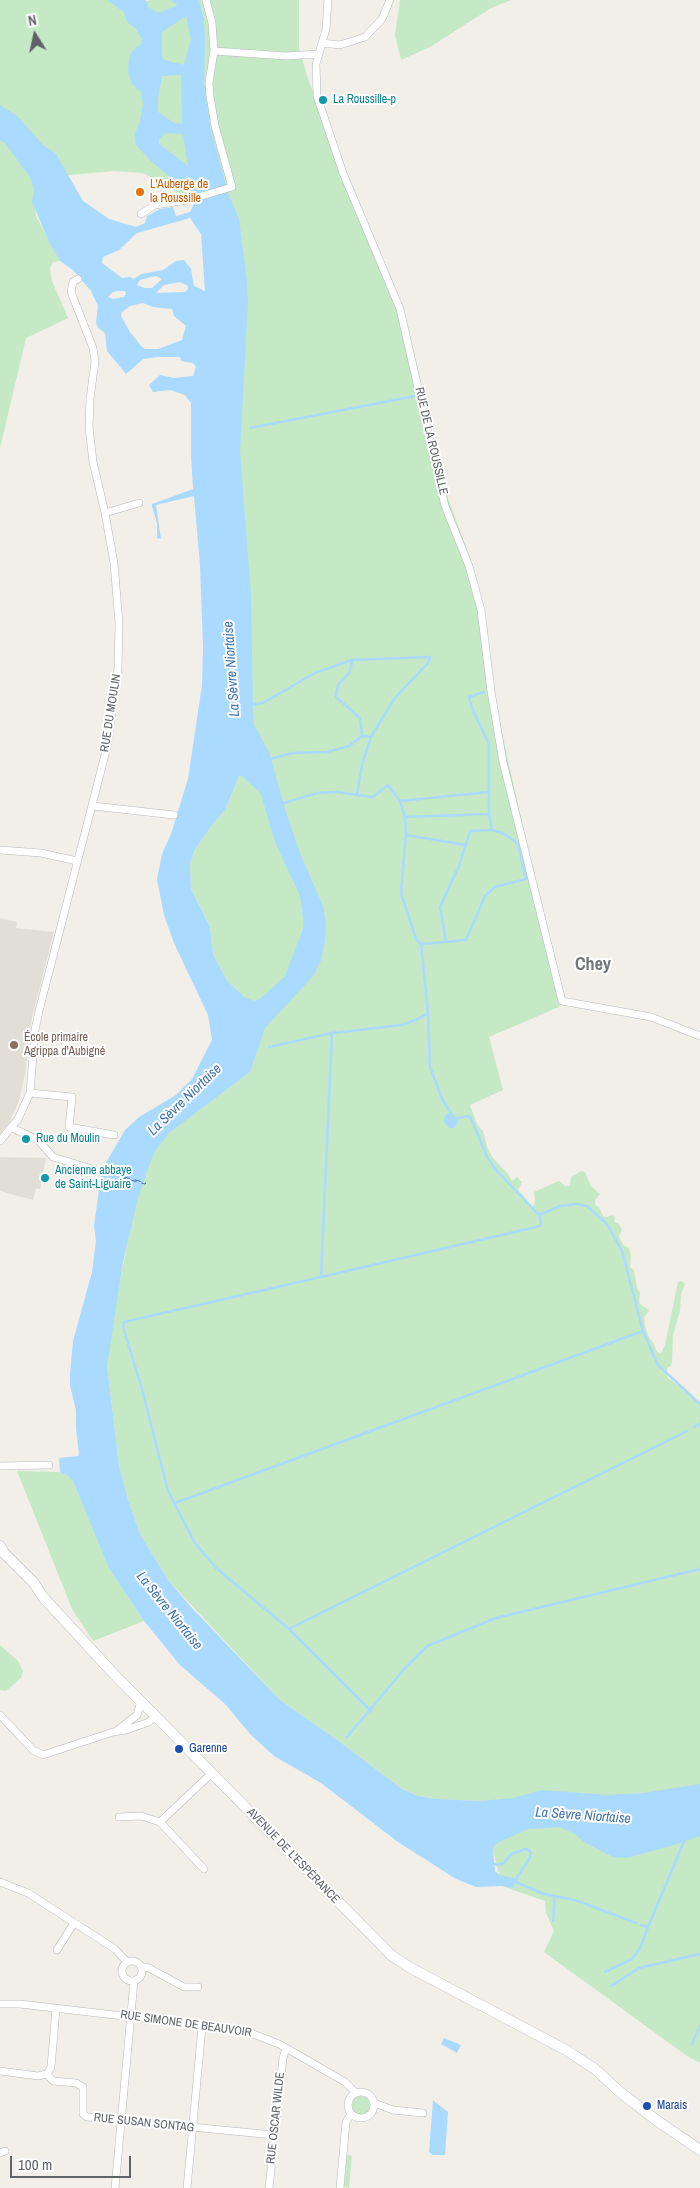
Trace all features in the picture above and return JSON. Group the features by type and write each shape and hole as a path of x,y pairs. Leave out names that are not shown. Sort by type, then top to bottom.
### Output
{"street":[{"path":"141,214 155,205 188,200 232,187 215,126 208,83 214,51 212,24 206,0"},
{"name":"RUE DE LA ROUSSILLE","path":"328,0 326,30 316,64 317,96 343,173 400,309 445,506 475,588 484,631 491,691 504,762 562,1001 651,1017 700,1036"},
{"path":"322,43 349,44 365,37 382,19 390,0"},
{"path":"214,51 286,56 319,54"},
{"name":"RUE DU MOULIN","path":"0,1141 12,1128 30,1094 35,1030 39,1011 93,806 107,747 116,688 119,650 114,563 106,514 93,462 89,427 90,399 95,361 93,348 71,292 73,282 78,279"},
{"path":"106,514 139,503"},
{"path":"93,806 174,815"},
{"path":"0,850 41,853 77,861"},
{"path":"30,1094 72,1097 69,1128 114,1135"},
{"path":"12,1128 38,1140 53,1157 102,1172"},
{"path":"0,1466 50,1465"},
{"name":"AVENUE DE L'ESPÉRANCE","path":"0,1546 4,1553 34,1583 43,1597 155,1716 391,1955 409,1968 550,2039 584,2062 600,2081 620,2092 656,2120 700,2150"},
{"name":"AVENUE DE L'ESPÉRANCE","path":"0,1556 29,1588 43,1597"},
{"path":"114,1732 125,1726 137,1715 141,1701"},
{"path":"0,1715 39,1754 50,1754 114,1732 142,1725 149,1722 155,1716"},
{"path":"160,1822 212,1773"},
{"path":"120,1817 141,1816 160,1822 204,1869"},
{"path":"0,1882 28,1893 115,1949 127,1962"},
{"path":"58,1950 74,1923"},
{"path":"142,1967 140,1978 134,1981 127,1980 122,1973 122,1966 127,1962 137,1962 142,1967 149,1968 184,1986 198,1988"},
{"path":"115,2188 134,1981"},
{"name":"RUE SIMONE DE BEAUVOIR","path":"0,2004 20,2004 243,2030 259,2034 286,2048 345,2082 356,2092"},
{"path":"0,2072 38,2076 47,2074 51,2066 56,2009"},
{"path":"187,2188 202,2026"},
{"name":"RUE OSCAR WILDE","path":"269,2188 282,2058 286,2048"},
{"name":"RUE SUSAN SONTAG","path":"47,2074 53,2081 76,2083 83,2086 83,2112 85,2116 274,2135"},
{"path":"340,2188 346,2122 351,2114 348,2102 356,2092 367,2093 374,2102 393,2110 423,2113"},
{"path":"351,2114 358,2118 367,2117 373,2111 374,2102"}],"shaded area":[{"name":"École primaire Agrippa d'Aubigné","path":"0,918 17,922 16,928 54,932 32,1017 25,1073 19,1101 9,1123 0,1134"},
{"path":"0,1157 46,1158 40,1189 36,1188 33,1200 0,1191"}],"green space":[{"path":"0,0 137,0 140,3 151,0 299,0 299,48 309,82 405,315 448,498 473,566 493,692 536,886 564,998 559,1007 489,1037 503,1090 470,1105 477,1124 483,1131 487,1147 493,1158 512,1181 517,1177 522,1182 518,1190 533,1207 535,1201 534,1192 559,1181 565,1186 570,1186 571,1177 581,1171 585,1172 591,1186 600,1194 595,1200 595,1205 599,1207 603,1216 613,1215 615,1218 614,1222 619,1224 622,1230 619,1236 623,1245 629,1248 631,1257 630,1267 634,1270 637,1288 640,1293 639,1303 649,1310 644,1318 645,1326 657,1352 661,1353 665,1345 678,1282 682,1281 685,1284 681,1294 680,1311 673,1335 672,1362 671,1366 667,1368 667,1377 700,1403 700,2063 687,2056 544,1952 554,1931 546,1913 545,1901 502,1886 480,1801 437,1799 418,1796 402,1789 280,1700 168,1580 140,1534 128,1500 119,1465 107,1366 111,1326 130,1230 142,1152 250,1072 246,998 227,981 213,954 210,927 191,889 190,866 194,851 225,810 239,776 241,776 230,289 193,201 143,173 114,171 69,175 34,189 36,216 60,261 53,262 50,268 52,281 68,318 26,338 0,448"},
{"path":"400,0 511,0 491,8 430,47 401,60 395,35"},
{"path":"17,1471 60,1472 67,1475 73,1481 110,1568 144,1621 93,1641 72,1609"},
{"path":"0,1645 18,1661 23,1671 21,1678 6,1691 0,1690"},
{"path":"361,2096 367,2099 370,2105 367,2111 361,2114 355,2111 352,2105 355,2099"},
{"path":"347,2155 352,2156 349,2188 344,2186"}],"water":[{"name":"La Sèvre Niortaise","path":"107,0 146,0 148,7 158,13 178,5 171,0 199,0 203,16 205,37 204,83 210,126 228,193 239,219 247,282 248,303 240,451 251,595 254,725 269,752 286,812 301,856 323,906 326,922 321,960 314,975 265,1028 250,1072 169,1133 155,1151 148,1168 138,1198 123,1262 107,1366 119,1465 128,1500 140,1534 168,1580 192,1608 280,1700 402,1789 418,1796 437,1799 480,1801 513,1798 542,1790 606,1795 643,1793 700,1784 700,1836 674,1845 627,1858 613,1857 560,1827 528,1829 499,1842 493,1849 495,1871 500,1875 517,1879 513,1888 502,1886 476,1887 456,1879 398,1842 321,1783 274,1756 250,1734 225,1704 180,1665 144,1621 109,1568 73,1481 67,1475 60,1472 59,1458 78,1456 79,1454 76,1410 70,1385 70,1374 73,1341 92,1272 96,1241 94,1226 104,1166 125,1130 139,1117 176,1095 192,1079 212,1040 208,1015 174,943 164,915 157,879 162,854 171,834 188,779 202,685 203,647 200,565 194,496 156,505 161,539 157,538 157,523 152,506 152,504 193,489 191,403 185,395 170,390 153,392 149,385 160,375 174,378 193,376 196,367 193,363 181,361 180,357 157,357 143,359 126,374 107,351 105,333 98,328 96,322 98,306 91,291 73,270 60,261 49,242 32,202 34,189 30,177 5,143 0,140 0,105 17,116 44,146 56,154 83,201 109,219 136,227 145,223 147,216 160,209 173,207 176,216 190,212 193,206 192,195 151,161 136,145 135,134 143,104 141,92 132,84 128,72 129,58 133,50 141,44 142,39 136,29 127,22 124,12","holes":["186,16 191,39 184,65 164,60 162,57 162,32","181,75 182,124 174,123 158,112 158,98 162,76","166,133 183,134 188,166 159,144 159,139","190,218 201,234 205,291 194,286 191,269 184,260 176,261 163,270 141,274 134,279 130,277 122,278 102,263 103,257 119,250 137,233","156,276 162,279 152,288 144,288 137,285 140,280","180,282 188,286 185,292 156,293 164,285","118,291 125,291 126,294 124,297 113,299 108,297 113,292","143,303 153,307 172,309 174,316 186,326 182,340 158,349 145,349 130,332 121,316 122,312 130,306","239,776 242,776 261,794 275,842 300,896 303,918 303,929 285,976 260,999 254,1001 246,998 227,981 213,954 210,927 191,889 190,865 194,851 225,810"]},
{"path":"451,1111 455,1119 458,1119 457,1125 454,1128 449,1128 444,1122 445,1116"},
{"path":"444,2038 461,2045 457,2053 441,2044"},
{"path":"433,2100 448,2112 445,2155 433,2155 429,2152"}],"waterway":[{"path":"250,428 415,396"},
{"path":"251,705 263,703 315,673 352,660 430,657 428,663 394,699 371,737 362,765 357,795 373,797 388,785 400,801 405,817 406,835 401,893 416,939 421,944"},
{"path":"352,660 350,672 339,684 336,697 360,718 362,736"},
{"path":"484,692 469,697 472,708 489,744 489,792"},
{"path":"270,759 292,753 327,752 349,746 362,736 371,737"},
{"path":"281,804 317,793 338,792 357,795"},
{"path":"400,801 489,792 489,814"},
{"path":"405,817 489,814 492,830"},
{"path":"428,1013 421,944 446,942 466,940 485,896 495,887 526,879 518,844 505,834 492,830 470,831 459,866 440,907 446,942"},
{"path":"406,835 466,845"},
{"path":"321,1277 540,1226 541,1222 539,1215 496,1170 487,1157 471,1118 468,1116 455,1119 442,1099 430,1067 428,1013 402,1025 332,1033"},
{"path":"269,1047 332,1033 321,1277 124,1322 123,1327 142,1389 168,1491 195,1543 216,1568 289,1629 371,1711"},
{"path":"539,1215 560,1206 577,1204 587,1206 607,1224 622,1251 643,1331 658,1365 700,1404"},
{"path":"175,1503 643,1331"},
{"path":"694,1427 700,1424"},
{"path":"289,1629 687,1431"},
{"path":"347,1737 406,1667 427,1646 496,1618 700,1569"},
{"path":"648,1927 685,1839"},
{"path":"493,1863 497,1865 504,1863 511,1854 525,1849 529,1850 531,1853 529,1859 515,1881"},
{"path":"513,1881 544,1894 575,1900 636,1923"},
{"path":"553,1921 555,1896"},
{"path":"605,1972 632,1959 640,1948 648,1927 641,1925"},
{"path":"611,1986 639,1968 700,1954"},
{"path":"692,2044 700,2026"}],"ferry route":[{"path":"103,1171 146,1183 102,1172 103,1171"}],"place":[{"name":"La Roussille-p","path":"323,100"},
{"name":"L'Auberge de la Roussille","path":"140,192"},
{"name":"École primaire Agrippa d'Aubigné","path":"14,1045"},
{"name":"Rue du Moulin","path":"26,1139"},
{"name":"Ancienne abbaye de Saint-Liguaire","path":"45,1178"},
{"name":"Garenne","path":"179,1749"},
{"name":"Marais","path":"647,2106"}],"district":[{"name":"Chey","path":"593,965"}]}
